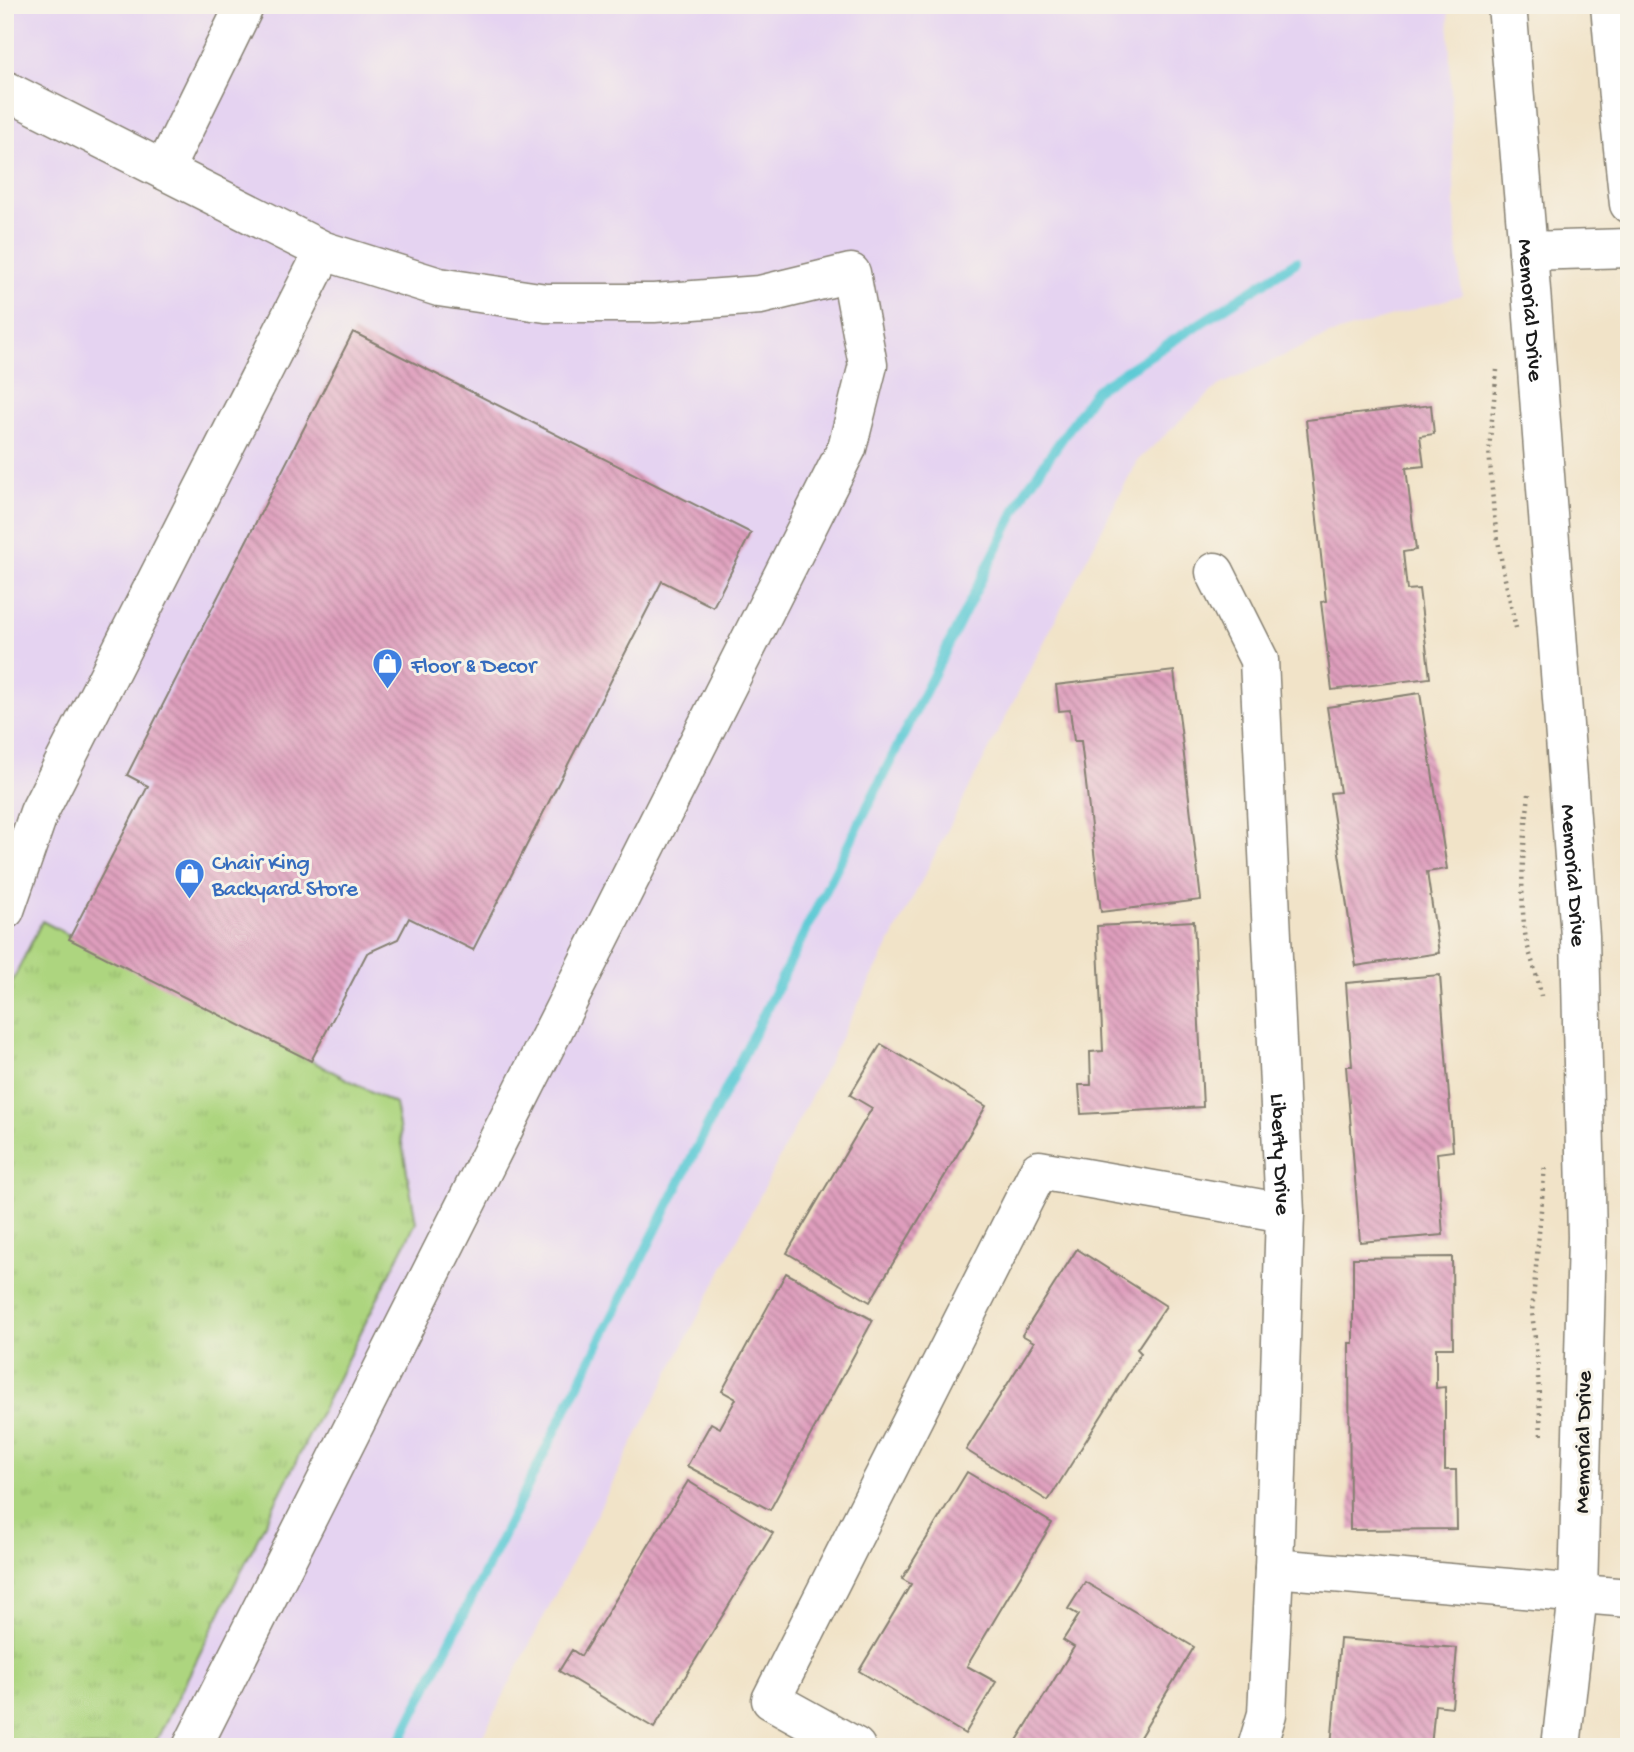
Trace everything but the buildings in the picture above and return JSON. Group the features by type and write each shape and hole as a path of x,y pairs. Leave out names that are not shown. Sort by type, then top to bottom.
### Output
{"street":[{"path":"164,170 245,5"},
{"name":"Memorial Drive","path":"1507,5 1580,936 1587,1237 1578,1594 1561,1747"},
{"path":"1611,5 1629,204"},
{"path":"5,90 324,251 439,287 546,303 654,303 760,295 851,273 868,365 847,447 192,1747"},
{"path":"1528,251 1629,248"},
{"path":"5,910 39,812 324,251"},
{"name":"Liberty Drive","path":"1214,572 1259,660 1285,1213 1274,1568 1266,1714 1257,1747"},
{"path":"856,1747 771,1700 1040,1170 1285,1213"},
{"path":"1274,1568 1629,1598"}],"path":[{"path":"1497,366 1489,449 1494,516 1517,637"},
{"path":"1529,789 1521,885 1525,936 1540,985 1541,999"},
{"path":"1541,1442 1532,1312 1545,1163"}],"shaded area":[{"path":"5,5 1448,5 1456,234 1462,295 1329,335 1218,386 1137,461 477,1747 5,1747"}],"green space":[{"path":"42,921 395,1104 416,1222 153,1747 5,1747 5,996"}],"waterway":[{"path":"397,1747 1026,490 1096,390 1296,262"}],"place":[{"name":"Floor & Decor","path":"388,691"},
{"name":"Chair King Backyard Store","path":"189,901"}]}
